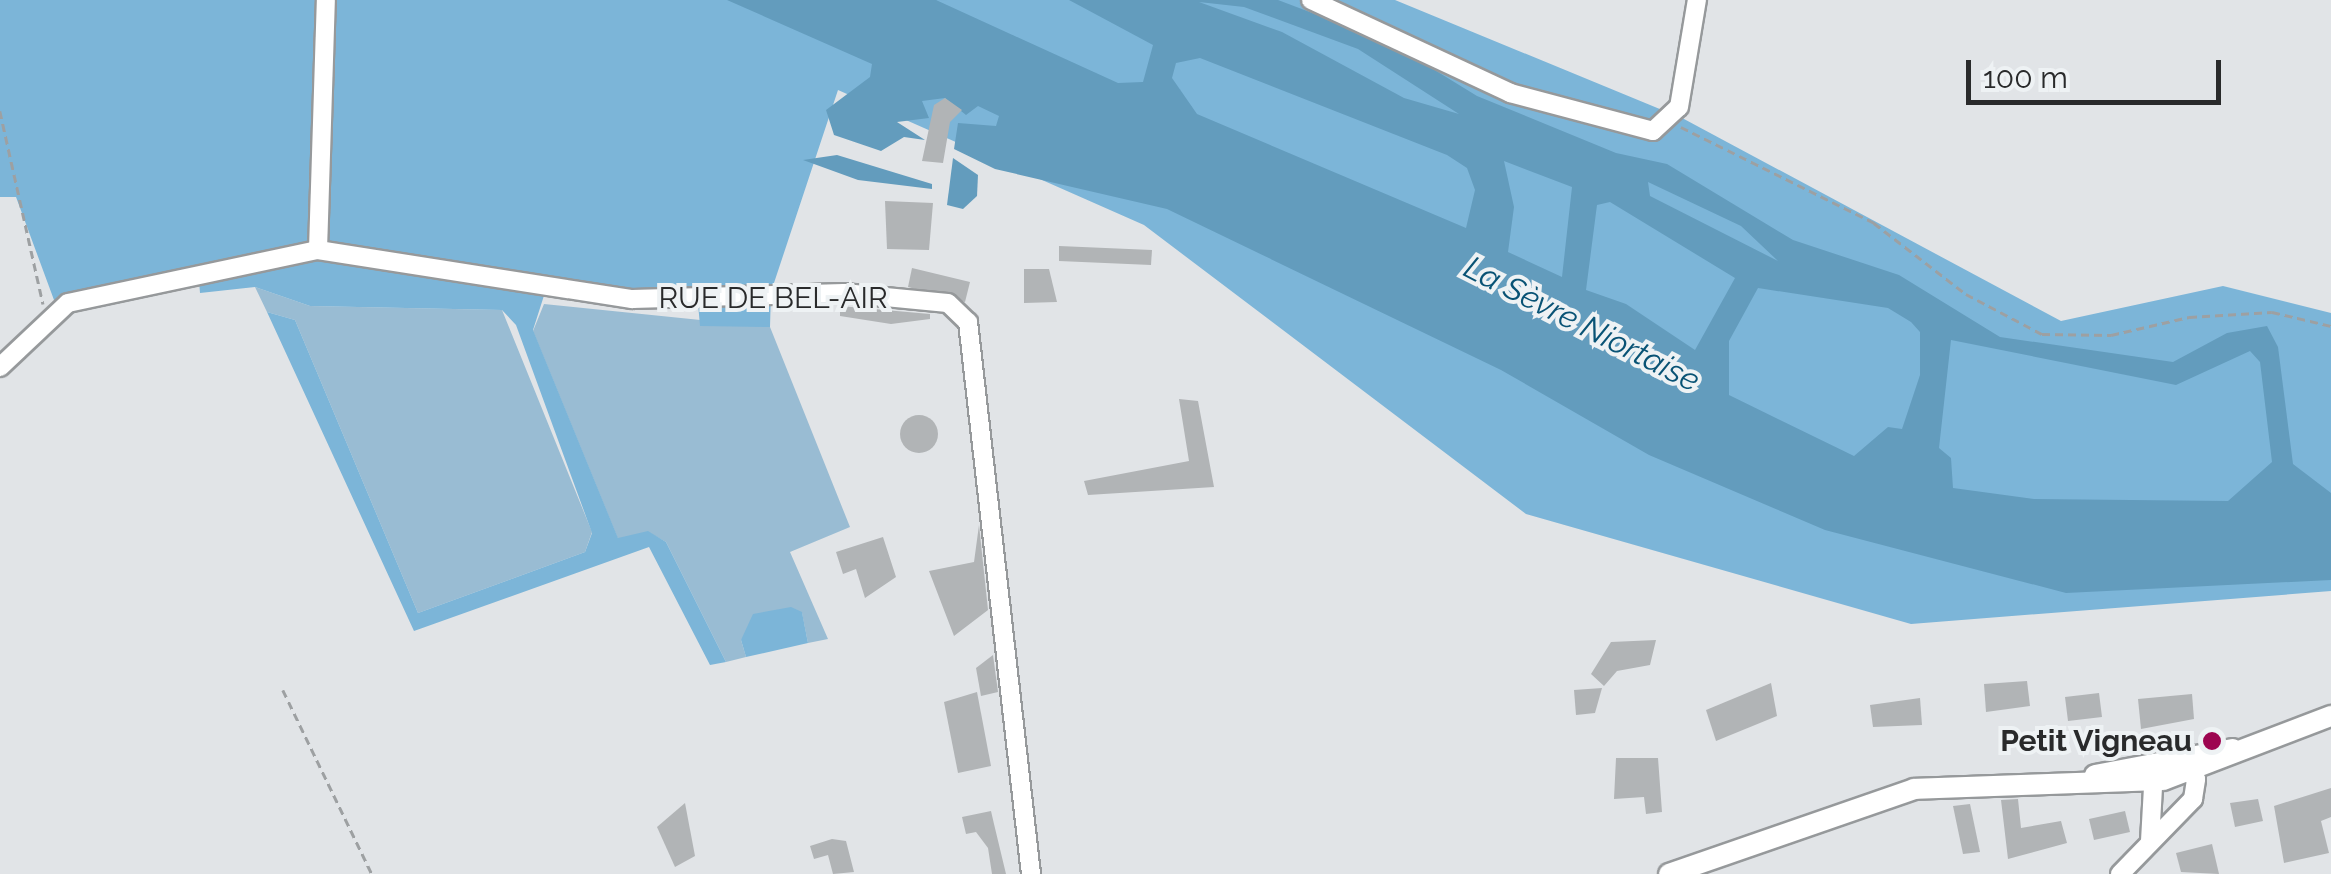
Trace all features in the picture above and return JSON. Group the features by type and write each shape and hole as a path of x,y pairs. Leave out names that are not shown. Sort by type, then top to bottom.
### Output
{"street":[{"path":"0,367 45,316 318,250 326,0"},
{"path":"1311,0 1510,93 1653,130 1671,122 1690,68 1696,0"},
{"name":"RUE DE BEL-AIR","path":"318,250 632,299 844,294 958,308 968,322 993,501 1031,874"},
{"path":"1668,874 1914,789 2073,780 2148,782 2193,774 2331,716"},
{"path":"2073,780 2165,758 2260,745"},
{"path":"2165,758 2193,774"},
{"path":"2150,841 2148,782 2165,758"},
{"path":"2120,874 2188,808 2193,774"}],"path":[{"path":"2,113 12,139 45,316"},
{"path":"1671,122 1874,223 1966,294 2042,334 2111,335 2189,316 2272,312 2331,326"},
{"path":"283,690 372,874"}],"shaded area":[{"path":"0,0 1395,0 1684,119 2061,321 2223,286 2331,313 2331,591 1911,624 1526,514 1144,225 838,90 771,292 770,327 700,326 697,292 548,283 533,330 618,538 648,531 666,542 726,662 710,665 649,547 414,631 267,312 295,320 418,613 585,552 592,533 516,325 502,310 310,306 255,287 200,293 198,268 54,300 16,197 0,197"},
{"path":"255,287 310,306 502,310 592,532 585,552 418,613 295,320 267,312"},
{"path":"544,304 770,327 850,527 790,552 828,639 808,643 802,613 741,640 746,657 726,662 666,542 648,532 618,539 533,331"},
{"path":"791,607 802,612 808,643 746,657 741,640 753,614"}],"water":[{"name":"La Sèvre Niortaise","path":"727,0 936,0 1118,83 1143,82 1153,45 1069,0 1278,0 1389,42 1477,96 1616,153 1667,164 1793,240 1899,275 2000,337 2173,362 2227,333 2267,326 2278,347 2293,464 2331,493 2331,580 2066,593 1825,530 1649,455 1501,370 1167,209 995,169 954,149 958,123 996,126 999,116 978,106 966,115 945,98 922,101 929,118 897,122 925,140 904,137 881,151 834,135 826,110 870,77 872,64","holes":["1199,2 1244,7 1358,49 1459,114 1404,98 1282,32","1200,58 1447,155 1467,168 1475,190 1466,228 1197,114 1172,78 1176,63","1504,161 1572,187 1562,277 1508,252 1514,207","1648,182 1741,226 1778,261 1650,196","1610,202 1735,278 1695,350 1626,304 1586,290 1597,205","1758,288 1888,308 1920,332 1920,375 1902,429 1888,427 1854,456 1729,395 1729,341","1951,340 2176,385 2250,351 2260,362 2272,462 2228,501 2034,499 1953,488 1951,458 1939,448"]},
{"path":"837,155 932,184 932,189 858,180 803,160"},
{"path":"953,158 978,175 977,196 963,209 947,205"}],"building":[{"path":"945,98 962,110 950,122 943,163 922,161 934,105"},
{"path":"885,201 933,203 929,250 887,249"},
{"path":"1059,246 1152,250 1151,265 1059,261"},
{"path":"912,268 970,282 965,302 908,287"},
{"path":"1024,269 1049,269 1057,302 1024,303"},
{"path":"840,306 930,314 930,319 891,324 840,316"},
{"path":"1179,399 1198,401 1214,487 1088,495 1084,481 1189,461"},
{"path":"919,415 932,421 938,434 932,447 919,453 906,447 900,434 906,421"},
{"path":"979,525 988,610 954,636 929,571 974,562"},
{"path":"883,537 896,577 865,598 856,569 843,574 836,552"},
{"path":"1656,640 1650,665 1617,671 1604,686 1591,674 1611,642"},
{"path":"993,655 998,692 981,696 976,668"},
{"path":"2027,681 2030,706 1986,712 1984,684"},
{"path":"1771,683 1777,716 1716,741 1706,710"},
{"path":"1602,688 1595,713 1576,715 1574,690"},
{"path":"977,692 991,766 958,773 944,702"},
{"path":"2099,693 2102,717 2068,721 2065,697"},
{"path":"2192,694 2194,719 2141,729 2138,699"},
{"path":"1920,698 1922,725 1873,727 1870,705"},
{"path":"1616,758 1658,758 1662,812 1646,814 1644,797 1614,799"},
{"path":"2331,788 2331,817 2321,821 2329,853 2284,863 2274,806"},
{"path":"2018,799 2021,828 2061,821 2067,843 2008,859 2001,800"},
{"path":"2258,799 2263,821 2235,827 2230,803"},
{"path":"685,803 695,856 675,867 657,827"},
{"path":"1970,804 1980,852 1963,854 1953,806"},
{"path":"991,811 1006,874 992,874 988,848 976,832 966,834 962,817"},
{"path":"2125,811 2130,832 2094,840 2089,819"},
{"path":"832,839 846,841 854,872 833,874 828,855 814,859 810,846"},
{"path":"2212,844 2219,874 2181,872 2176,853"}],"place":[{"name":"Petit Vigneau","path":"2212,741"}]}
